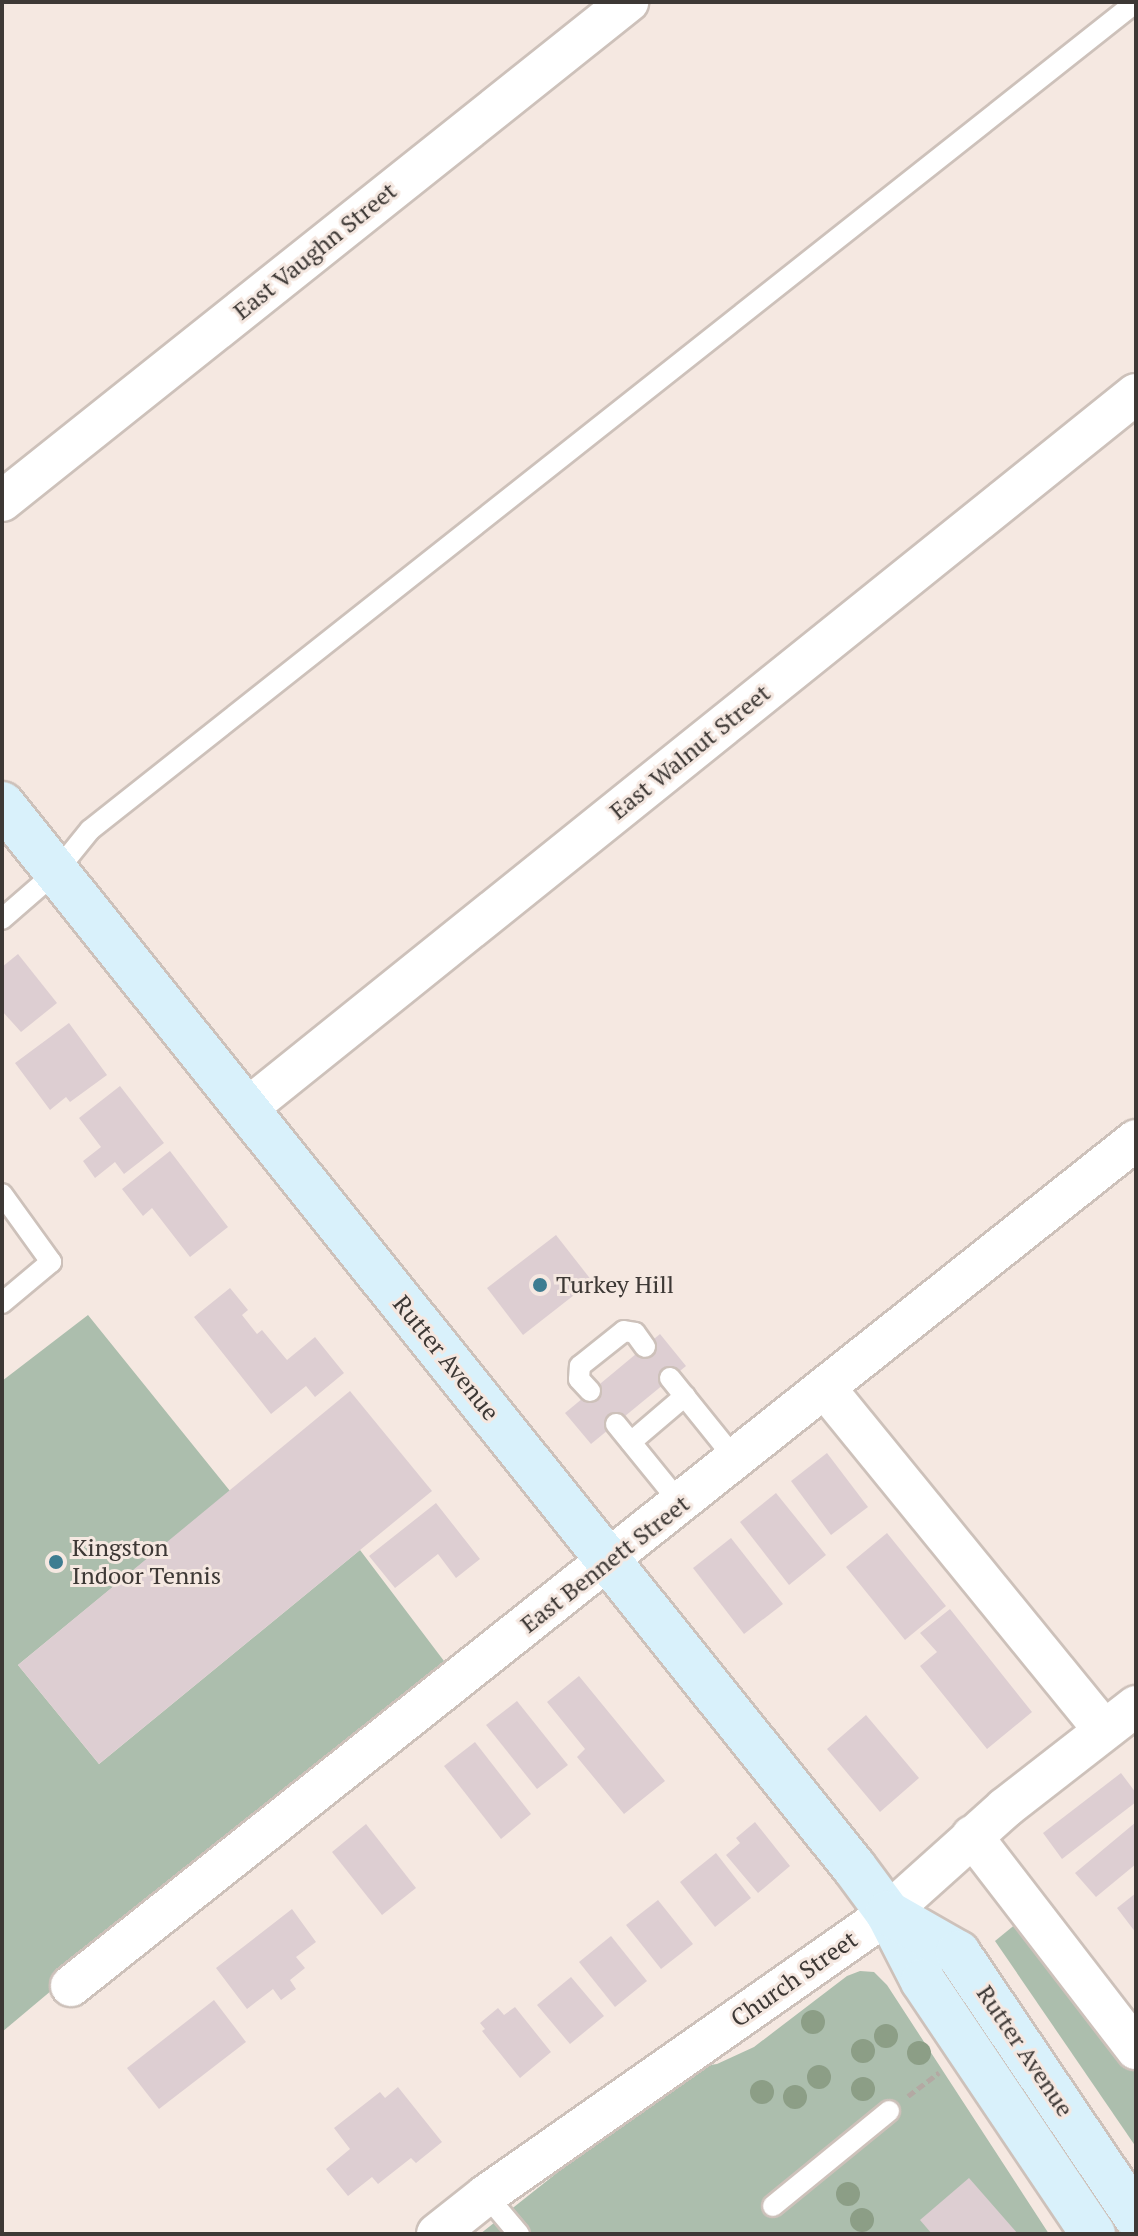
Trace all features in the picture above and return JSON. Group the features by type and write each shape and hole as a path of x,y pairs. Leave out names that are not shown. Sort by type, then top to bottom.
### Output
{"main road":[{"name":"Rutter Avenue","path":"2,804 245,1110 611,1560 888,1913 923,1981 1093,2234"},
{"name":"Rutter Avenue","path":"888,1913 958,1953 1136,2217"}],"street":[{"name":"East Vaughn Street","path":"2,501 628,2"},
{"name":"East Walnut Street","path":"245,1110 1136,394"},
{"name":"East Bennett Street","path":"71,1986 1136,1140"},
{"path":"825,1388 1104,1730"},
{"name":"Church Street","path":"437,2234 486,2195 888,1913 972,1836 1136,1706"},
{"path":"972,1836 1136,2049"}],"lane":[{"path":"2,919 56,872 90,830 1136,2"},
{"path":"2,1194 51,1262 2,1303"},
{"path":"590,1391 579,1379 580,1366 624,1331 635,1333 645,1347"},
{"path":"670,1378 736,1460"},
{"path":"631,1442 685,1396"},
{"path":"616,1424 681,1504"},
{"path":"773,2206 889,2111"},
{"path":"486,2195 519,2234"}],"green space":[{"path":"88,1315 230,1491 18,1665 99,1764 360,1550 444,1661 2,2032 2,1381"},
{"path":"1017,1923 1136,2072 1136,2147 995,1941"},
{"path":"860,1971 874,1972 887,1985 1049,2234 480,2234 689,2068 717,2064 754,2047 847,1976"}],"building":[{"path":"18,954 57,1003 21,1032 2,1011 2,967"},
{"path":"69,1023 107,1075 70,1102 66,1097 50,1110 15,1063"},
{"path":"120,1086 164,1143 124,1174 115,1162 95,1178 83,1161 101,1147 79,1118"},
{"path":"170,1151 228,1227 190,1257 152,1208 143,1216 122,1189"},
{"name":"Turkey Hill","path":"556,1235 592,1281 523,1335 487,1288"},
{"path":"230,1288 248,1310 242,1315 257,1334 262,1330 287,1360 315,1337 344,1373 315,1397 306,1386 271,1414 194,1317"},
{"name":"Turkey Hill","path":"660,1334 686,1366 591,1444 565,1413"},
{"path":"350,1391 432,1491 99,1764 18,1665"},
{"path":"827,1453 868,1507 831,1535 791,1481"},
{"path":"776,1493 826,1555 789,1585 740,1522"},
{"path":"436,1503 480,1559 456,1578 438,1554 395,1588 369,1556"},
{"path":"887,1533 946,1606 905,1640 846,1567"},
{"path":"731,1538 783,1604 744,1634 693,1568"},
{"path":"950,1609 1032,1712 987,1749 920,1666 937,1652 920,1633"},
{"path":"579,1676 665,1781 624,1814 577,1757 585,1749 547,1702"},
{"path":"517,1701 568,1765 537,1789 486,1725"},
{"path":"866,1715 919,1778 880,1812 827,1749"},
{"path":"475,1742 531,1814 501,1839 444,1766"},
{"path":"1121,1773 1136,1793 1136,1802 1062,1859 1043,1833"},
{"path":"755,1822 790,1866 758,1893 726,1855 740,1843 736,1838"},
{"path":"1136,1822 1136,1864 1096,1897 1075,1873"},
{"path":"366,1824 416,1888 382,1915 332,1852"},
{"path":"716,1853 751,1898 715,1927 680,1882"},
{"path":"1136,1893 1136,1933 1117,1908"},
{"path":"658,1900 693,1944 661,1969 626,1925"},
{"path":"292,1909 316,1942 296,1957 305,1968 290,1980 296,1989 281,2000 273,1989 247,2009 216,1968"},
{"path":"611,1936 647,1981 615,2007 579,1962"},
{"path":"571,1977 604,2016 570,2044 537,2005"},
{"path":"214,2000 246,2042 159,2109 127,2068"},
{"path":"515,2007 551,2052 520,2078 482,2031 485,2029 480,2023 498,2008 504,2015"},
{"path":"398,2087 442,2142 416,2163 411,2158 378,2184 372,2177 348,2196 326,2169 350,2149 334,2128 380,2092 385,2098"},
{"path":"969,2178 1018,2234 932,2234 920,2220"}],"place":[{"name":"Turkey Hill","path":"540,1285"},
{"name":"Kingston Indoor Tennis","path":"56,1562"}]}
